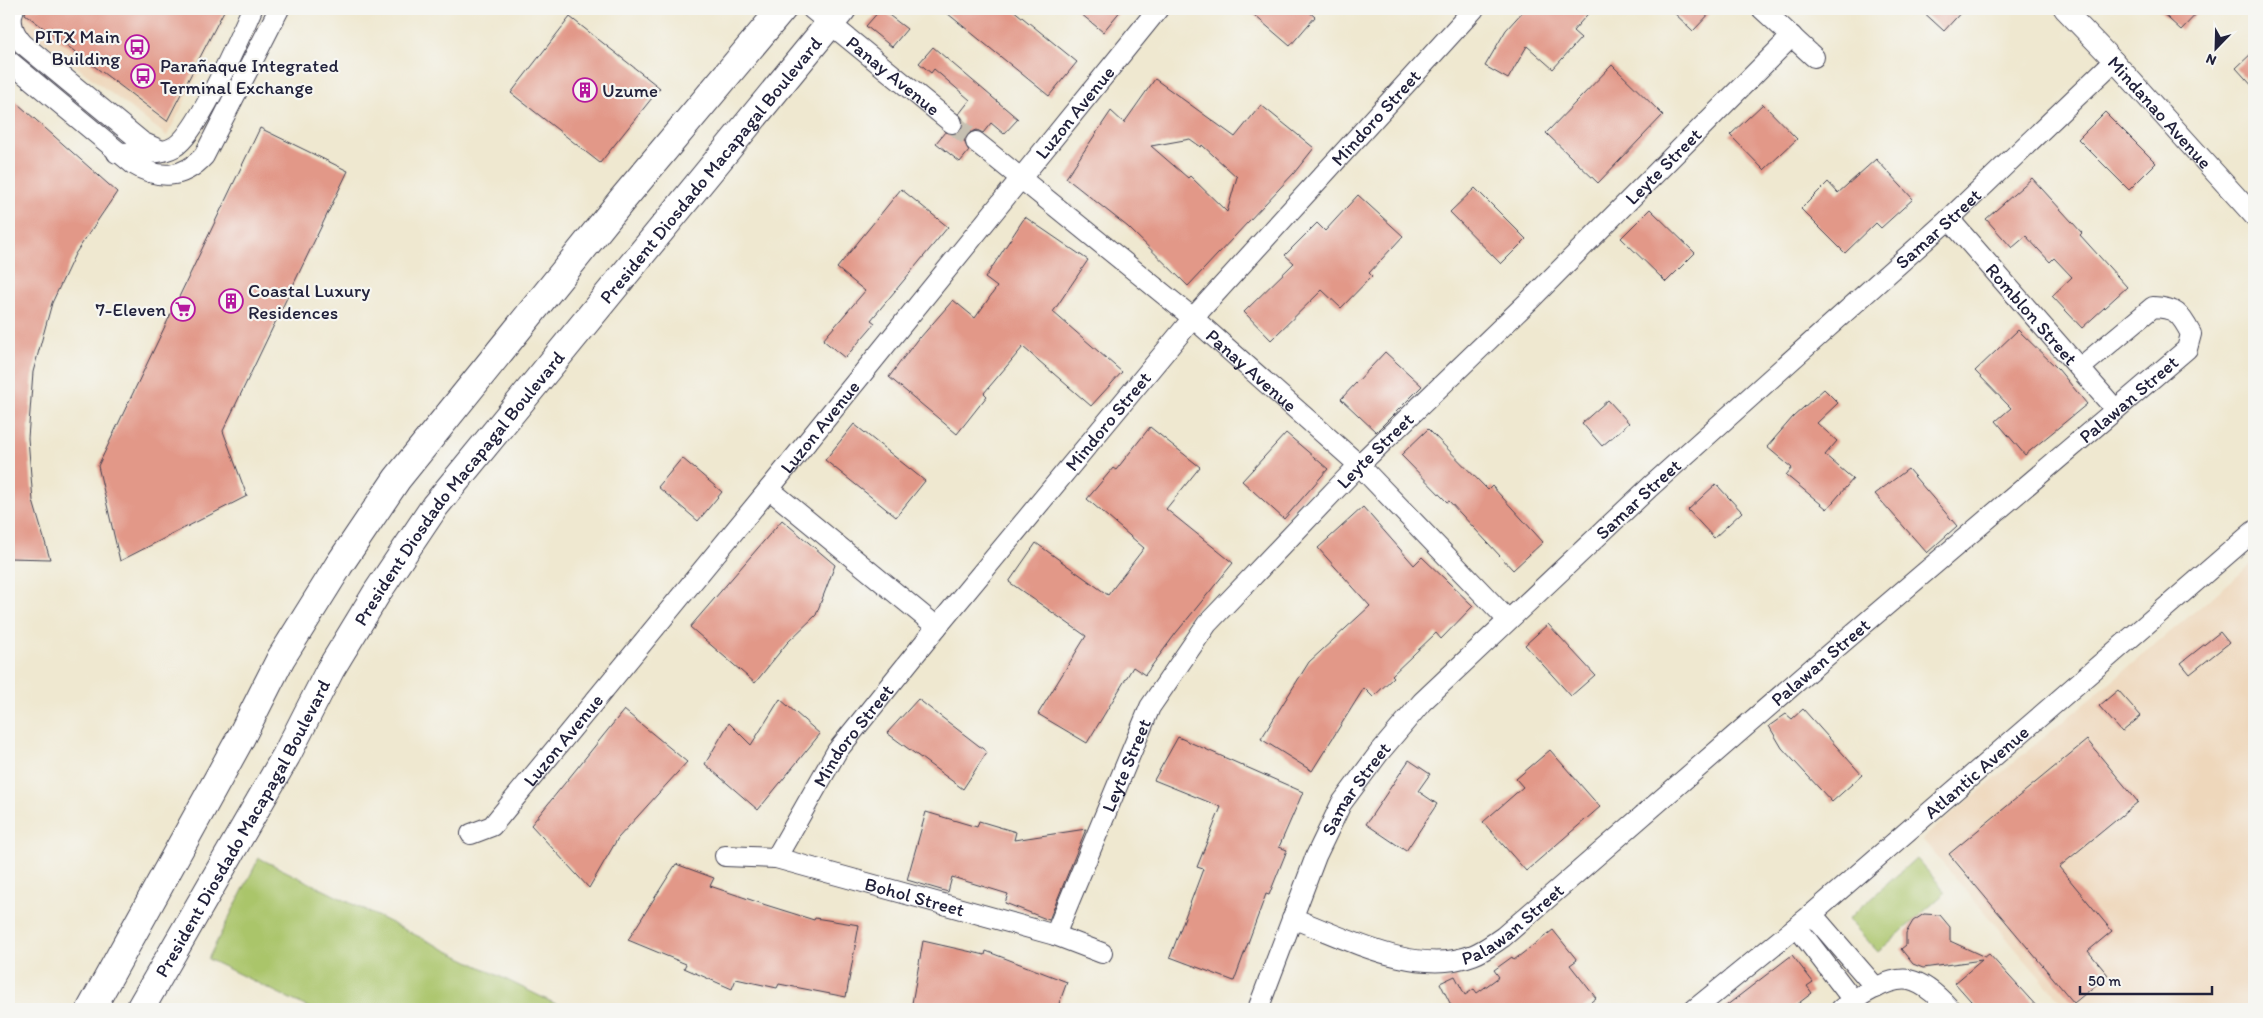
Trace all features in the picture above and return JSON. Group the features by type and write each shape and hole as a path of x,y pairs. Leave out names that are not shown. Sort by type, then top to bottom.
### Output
{"main road":[{"path":"90,1009 144,916 239,741 281,658 339,565 397,479 622,200 782,9"},
{"name":"President Diosdado Macapagal Boulevard","path":"140,1009 286,756 330,670 378,591 435,506 828,14"},
{"path":"144,916 181,937"}],"street":[{"path":"14,9 11,20 12,27 14,33 24,44 142,142 162,151"},
{"path":"117,153 162,151 177,145 193,128 252,9"},
{"path":"9,61 117,153 141,169 157,175 175,175 196,164 209,148 279,9"},
{"name":"Luzon Avenue","path":"471,834 492,826 770,489 1158,9"},
{"name":"Mindoro Street","path":"776,858 837,751 937,627 1193,318 1474,9"},
{"path":"1762,9 1814,57"},
{"name":"Mindanao Avenue","path":"2064,9 2114,61 2254,216"},
{"name":"Panay Avenue","path":"828,14 952,123"},
{"name":"Leyte Street","path":"1055,935 1150,707 1207,624 1359,465 1531,299 1792,36"},
{"name":"Samar Street","path":"1258,1009 1316,856 1341,804 1378,753 1422,702 1651,486 1949,218 2114,61"},
{"name":"Panay Avenue","path":"976,142 1193,318 1359,465 1508,620"},
{"name":"Romblon Street","path":"1949,218 2115,410"},
{"name":"Palawan Street","path":"1292,918 1388,954 1416,961 1450,962 1474,955 1503,937 1815,666 2187,349 2191,334 2184,320 2169,308 2153,307 2080,368"},
{"path":"770,489 937,627"},
{"name":"Atlantic Avenue","path":"1695,1009 1797,927 2254,531"},
{"name":"Bohol Street","path":"725,856 776,858 1055,935 1102,953"},
{"path":"1812,914 1876,988"},
{"path":"1797,927 1847,1005 1890,981 1909,980 1937,995 1950,1009"}],"shaded area":[{"name":"Parañaque Integrated Terminal Exchange","path":"9,9 231,9 167,136 9,15"},
{"path":"2254,562 2254,1009 2071,1009 2059,1000 1922,839"}],"green space":[{"path":"259,858 566,1009 311,1009 208,959"},
{"path":"1916,858 1946,892 1878,952 1848,919"}],"building":[{"name":"Parañaque Integrated Terminal Exchange","path":"26,9 225,9 167,121 25,14"},
{"path":"881,9 907,29 892,47 866,26"},
{"path":"942,9 1012,9 1077,62 1049,96"},
{"path":"1075,9 1122,9 1103,32"},
{"path":"1247,9 1306,9 1315,17 1290,46"},
{"path":"1525,9 1592,9 1573,31 1581,38 1553,69 1527,46 1508,79 1485,66 1506,30"},
{"path":"1670,9 1714,9 1693,31"},
{"path":"1920,9 1964,9 1944,31"},
{"path":"2158,9 2201,9 2181,30"},
{"name":"Uzume","path":"570,17 660,88 600,163 511,93"},
{"path":"933,47 1018,119 1004,134 991,123 983,133 977,130 967,134 964,141 969,151 960,162 936,143 945,132 956,134 961,130 963,119 959,114 970,100 934,69 931,73 919,63"},
{"path":"2254,51 2254,88 2236,68"},
{"path":"1612,65 1663,115 1598,183 1546,133"},
{"path":"1155,79 1235,137 1261,105 1314,148 1294,173 1188,286 1128,227 1066,178 1111,111 1124,123","holes":["1190,139 1201,147 1202,145 1237,177 1227,212 1190,176 1188,178 1151,146"]},
{"path":"9,96 117,192 75,254 52,303 33,372 28,438 33,501 50,559 9,558"},
{"path":"1763,104 1797,139 1764,170 1730,135"},
{"path":"2105,112 2156,163 2129,190 2078,139"},
{"name":"Coastal Luxury Residences","path":"260,128 348,171 223,431 247,496 120,561 98,466"},
{"path":"1876,159 1913,199 1881,228 1876,223 1845,253 1801,209 1828,182 1838,193"},
{"path":"2032,178 2082,233 2080,235 2127,287 2082,328 2052,296 2072,277 2054,258 2050,262 2026,236 2012,248 1986,219"},
{"path":"1475,188 1526,239 1501,264 1450,212"},
{"path":"901,189 948,227 871,320 875,323 845,358 823,340 865,291 837,268"},
{"path":"1358,195 1403,236 1369,273 1372,276 1341,308 1322,290 1271,340 1244,312 1294,263 1285,255 1317,223 1325,231"},
{"path":"1650,209 1695,253 1666,282 1621,238"},
{"path":"1025,217 1088,260 1053,312 1122,372 1091,406 1023,347 984,393 987,396 957,434 889,377 919,337 953,300 975,318 997,287 985,278"},
{"path":"2018,330 2058,369 2087,404 2025,455 1996,421 2011,408 1975,371"},
{"path":"1385,352 1422,386 1376,432 1341,399"},
{"path":"1824,389 1838,403 1817,423 1837,441 1825,455 1853,479 1827,509 1786,475 1792,468 1767,447 1793,417"},
{"path":"1608,400 1629,423 1602,446 1582,423"},
{"path":"854,424 925,481 896,517 825,460"},
{"path":"1150,427 1200,467 1166,509 1233,563 1176,633 1145,675 1133,667 1087,743 1038,714 1086,636 1009,582 1036,543 1108,595 1144,548 1087,499 1113,468 1116,470"},
{"path":"1428,429 1488,490 1492,486 1543,542 1513,570 1449,501 1447,502 1401,455"},
{"path":"1286,433 1328,469 1284,519 1242,481"},
{"path":"682,458 722,492 698,521 658,487"},
{"path":"1908,469 1957,526 1927,553 1875,494"},
{"path":"1716,484 1742,512 1714,538 1688,510"},
{"path":"1363,507 1414,565 1422,557 1473,606 1441,639 1436,633 1392,675 1394,677 1373,697 1364,688 1312,771 1261,739 1309,662 1370,606 1318,548"},
{"path":"782,520 835,565 816,615 787,643 755,683 690,627"},
{"path":"1548,624 1595,675 1571,696 1525,645"},
{"path":"2220,632 2229,643 2190,674 2181,663"},
{"path":"2118,690 2141,716 2122,732 2099,706"},
{"path":"780,699 820,734 758,810 705,764 729,723 751,745"},
{"path":"918,699 987,752 963,789 887,733"},
{"path":"1803,709 1862,775 1832,802 1782,748 1769,726 1786,714 1792,719"},
{"path":"624,710 687,762 618,838 589,888 531,825"},
{"path":"1178,737 1303,792 1279,847 1287,850 1269,895 1266,894 1234,981 1170,957 1203,869 1197,867 1221,807 1154,780"},
{"path":"2087,740 2138,802 2059,867 2112,931 2088,951 2108,975 2074,1003 1949,854"},
{"path":"1550,750 1600,807 1526,871 1483,822 1523,787 1516,779"},
{"path":"1409,760 1430,774 1418,791 1437,804 1406,851 1366,824"},
{"path":"926,812 977,827 979,821 1016,832 1014,840 1086,829 1049,920 1005,903 1008,894 952,877 948,892 907,880"},
{"path":"676,864 714,878 710,886 766,905 814,920 815,918 859,925 846,997 779,984 777,988 736,979 732,989 684,968 686,964 628,940"},
{"path":"1924,914 1940,915 1950,927 1950,941 1985,957 1989,954 2039,1009 1978,1009 1955,983 1982,960 1923,968 1913,964 1901,949 1906,945 1906,933 1913,921"},
{"path":"1553,930 1577,960 1570,965 1596,998 1582,1009 1444,1009 1451,1005 1440,983 1455,976 1465,995 1474,989 1477,993 1499,977 1494,970 1512,957 1514,960"},
{"path":"923,941 985,955 986,951 1067,982 1057,1009 911,1009"},
{"path":"1792,955 1813,982 1807,986 1812,993 1791,1009 1722,1009"}],"tunnel":[{"path":"952,123 976,142"}],"place":[{"name":"PITX Main Building","path":"137,47"},
{"name":"Parañaque Integrated Terminal Exchange","path":"143,76"},
{"name":"Uzume","path":"585,90"},
{"name":"Coastal Luxury Residences","path":"231,301"},
{"name":"7-Eleven","path":"183,309"}]}
